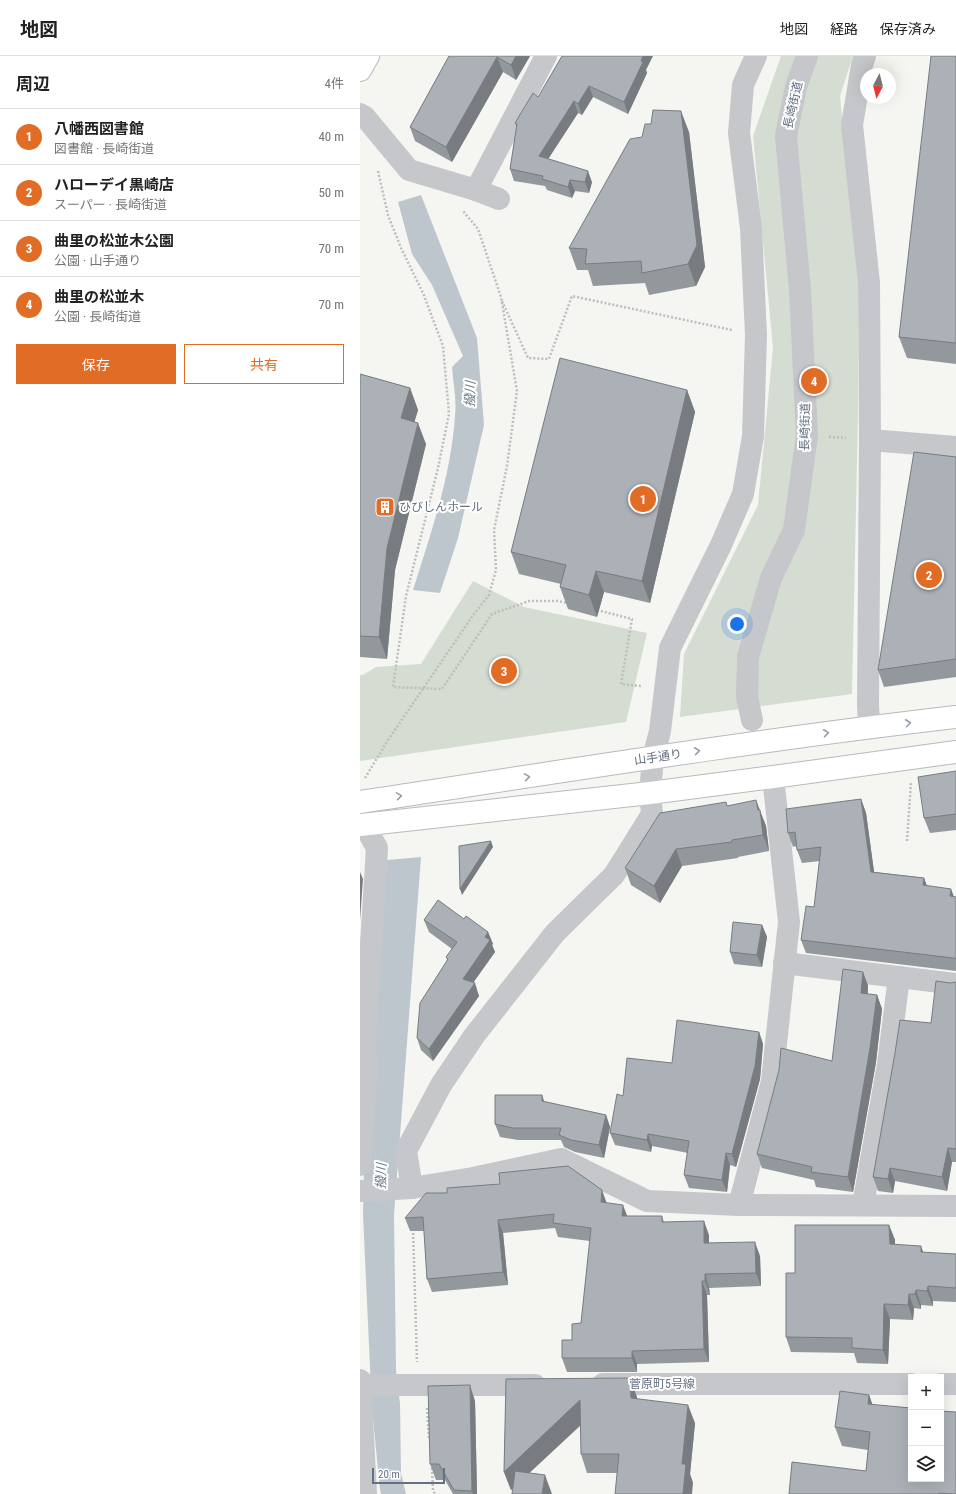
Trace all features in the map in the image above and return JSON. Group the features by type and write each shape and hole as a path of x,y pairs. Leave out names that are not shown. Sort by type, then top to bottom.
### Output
{"street":[{"path":"360,70 368,56"},
{"path":"476,190 546,56"},
{"path":"412,1188 406,1151 441,1085 474,1036 554,933 614,875 652,814 650,793 653,758 660,731 670,648 721,545 743,494 753,436 756,335 751,228 739,133 743,84 756,56"},
{"name":"長崎街道","path":"752,720 747,697 748,657 771,578 794,530 807,435 800,290 786,136 796,87 807,56"},
{"path":"865,56 862,65 852,125 869,283 869,727"},
{"path":"360,114 365,117 409,170 476,190 499,199"},
{"path":"870,440 956,447"},
{"name":"山手通り","path":"360,802 869,727 956,717"},
{"path":"360,1165 367,1064 364,1056 377,848 362,825 773,778 956,752"},
{"path":"739,1205 772,1081 789,922 773,778"},
{"path":"784,963 956,984"},
{"path":"863,1206 888,1064 899,977"},
{"path":"360,1191 412,1188 473,1178 561,1159 647,1201 739,1205 956,1206"},
{"path":"360,1380 366,1494"},
{"path":"360,1385 552,1384"},
{"name":"菅原町5号線","path":"584,1384 908,1384"},
{"path":"944,1384 956,1384"}],"path":[{"path":"376,166 388,215 400,248 423,293 443,346 449,414 438,468 406,596 393,687 442,688 492,614 529,601 558,600 573,604"},
{"path":"458,206 478,229 501,297 528,358 549,359 572,296 756,335"},
{"path":"365,778 388,740 426,687 474,614 489,595 496,570 494,530 508,466 517,391 501,297"},
{"path":"595,610 632,619 621,684 665,690"},
{"path":"907,841 911,780"},
{"path":"413,1227 417,1376 430,1442"},
{"path":"431,1464 433,1490 435,1494"}],"shaded area":[{"path":"781,56 853,56 840,96 858,282 858,414 852,694 680,717 684,654 758,505 773,348 753,136"},
{"path":"473,581 524,607 647,633 626,722 360,761 360,675 363,675 376,667 421,664"}],"water":[{"name":"撥川","path":"421,195 477,338 484,425 458,538 440,593 413,590 445,482 453,438 455,410 452,367 463,356 432,285 412,254 398,202"},
{"name":"撥川","path":"421,857 394,1215 396,1370 400,1404 401,1473 406,1494 381,1494 372,1410 363,1215 364,1170 387,860"}],"building":[{"path":"449,56 516,56 511,65 497,57 446,147 410,127"},
{"path":"562,56 643,56 641,61 643,62 624,102 589,86 578,104 574,101 539,156 588,171 585,182 570,180 568,187 542,179 543,176 510,169 517,124 515,123 533,93 538,97"},
{"path":"931,56 956,56 956,343 899,337"},
{"path":"653,110 681,111 697,245 688,264 642,273 641,261 585,264 587,249 569,248 630,139 642,137 645,124 651,124"},
{"path":"560,358 687,390 642,581 596,571 589,595 560,587 566,565 511,552"},
{"name":"ひびしんホール","path":"360,374 410,388 401,418 418,423 387,548 379,637 360,636"},
{"path":"914,452 956,457 956,659 878,670"},
{"path":"956,771 956,814 924,818 918,777"},
{"path":"861,799 871,872 924,878 923,885 951,889 950,896 956,897 956,959 801,940 806,906 814,907 821,847 797,850 795,832 788,833 786,809"},
{"path":"756,800 758,810 760,810 763,835 732,840 732,842 676,849 654,886 625,868 660,813 726,802 727,806"},
{"path":"491,841 460,889 459,846"},
{"path":"438,900 464,919 466,916 488,932 485,937 490,940 463,979 475,983 429,1049 417,1038 420,1003 448,959 446,957 457,942 424,920"},
{"path":"733,922 762,925 757,955 730,952"},
{"path":"843,969 863,972 861,993 877,995 870,1048 848,1177 811,1172 812,1167 757,1154 779,1070 781,1048 832,1061"},
{"path":"936,981 950,983 956,982 956,1149 948,1148 942,1177 890,1168 888,1179 873,1177 900,1020 931,1023"},
{"path":"677,1020 759,1032 755,1066 732,1154 726,1153 722,1180 684,1175 689,1141 648,1134 647,1140 610,1133 617,1094 623,1096 627,1058 672,1063"},
{"path":"495,1095 542,1095 542,1101 606,1115 599,1145 571,1140 559,1135 561,1128 513,1128 495,1124"},
{"path":"568,1166 602,1190 601,1202 623,1205 622,1216 662,1216 662,1222 704,1221 704,1243 755,1242 756,1273 705,1274 705,1281 702,1281 704,1349 632,1351 632,1358 562,1358 562,1340 572,1340 572,1324 581,1323 591,1228 553,1223 554,1214 498,1220 503,1272 427,1279 423,1217 405,1218 426,1193 447,1193 447,1188 500,1184 499,1173"},
{"path":"795,1225 889,1225 890,1244 921,1246 921,1252 956,1254 956,1288 928,1286 927,1291 916,1290 915,1294 909,1294 908,1305 884,1304 883,1350 852,1348 852,1338 786,1337 786,1273 795,1273"},
{"path":"630,1378 631,1398 688,1405 682,1464 686,1464 683,1494 615,1494 619,1454 581,1454 580,1400 504,1472 506,1379"},
{"path":"470,1385 472,1491 454,1490 439,1464 430,1464 428,1386"},
{"path":"840,1391 869,1395 868,1404 908,1408 908,1482 944,1482 944,1411 956,1412 956,1494 789,1494 792,1462 866,1471 870,1432 835,1427"},
{"path":"515,1471 545,1475 542,1494 512,1494"}],"place":[{"name":"曲里の松並木","path":"814,381"},
{"name":"八幡西図書館","path":"643,499"},
{"name":"ひびしんホール","path":"385,507"},
{"name":"ハローデイ黒崎店","path":"929,575"},
{"name":"曲里の松並木公園","path":"504,671"}]}
